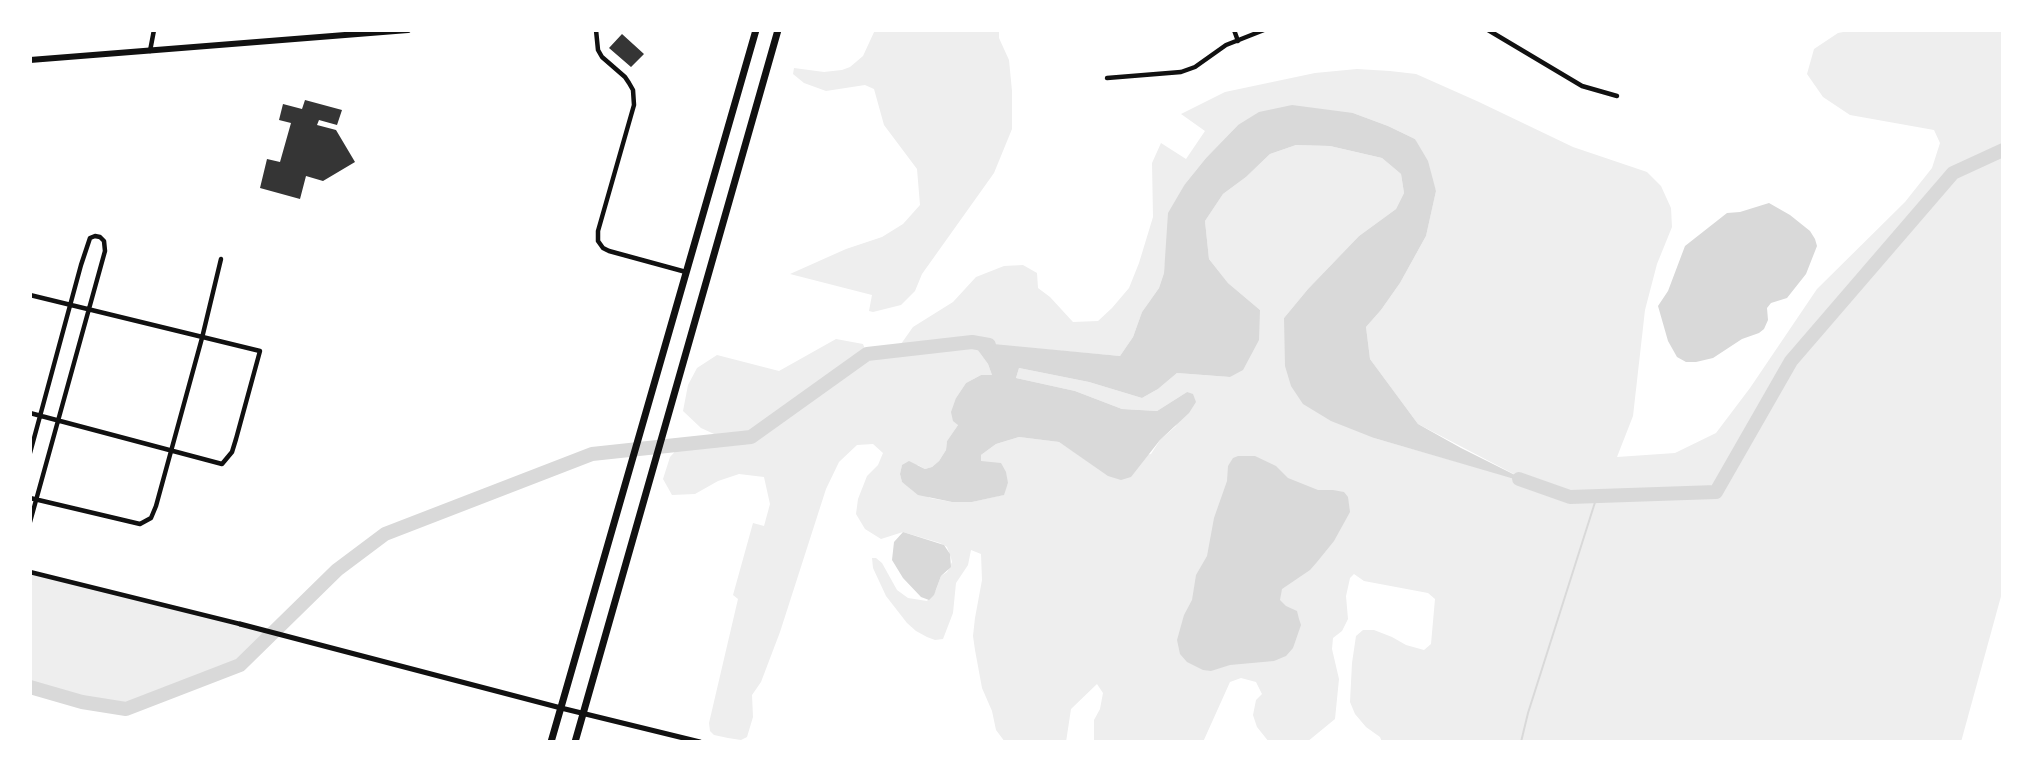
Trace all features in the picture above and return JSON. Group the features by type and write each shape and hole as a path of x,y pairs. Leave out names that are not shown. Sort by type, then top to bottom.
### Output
{"main road":[{"path":"30,60 408,30"},
{"path":"551,742 756,30"},
{"path":"575,742 778,30"}],"street":[{"path":"150,51 154,30"},
{"path":"596,30 598,50 602,57 625,76 633,90 634,105 598,231 598,241 603,248 609,251 686,272"},
{"path":"1234,30 1238,41"},
{"path":"1247,30 1250,36"},
{"path":"1107,78 1180,72 1195,67 1226,45 1264,30"},
{"path":"1488,30 1582,86 1617,96"},
{"path":"30,453 90,238 100,237 104,240 105,251 33,499 30,522"},
{"path":"33,499 140,524 151,518 202,338 221,259"},
{"path":"30,295 260,351 232,452 222,464 30,413"},
{"path":"30,572 699,742"}],"shaded area":[{"path":"875,30 999,30 999,38 1009,60 1012,129 994,173 922,274 915,291 901,305 873,312 869,311 872,295 790,274 846,249 882,237 903,224 920,205 917,169 884,125 874,89 865,85 826,91 804,83 793,74 794,68 824,72 850,67 863,56"},
{"path":"1854,30 2003,30 2003,150 1960,169 2003,154 2003,589 1961,742 1382,742 1380,737 1366,727 1355,714 1350,702 1356,636 1363,630 1374,630 1406,645 1424,650 1431,644 1435,599 1428,593 1364,581 1354,574 1350,578 1346,596 1348,619 1342,631 1333,638 1332,649 1339,679 1335,719 1307,742 1269,742 1257,727 1253,715 1256,700 1262,694 1256,682 1241,678 1230,682 1203,742 1094,742 1094,720 1100,709 1103,693 1097,684 1071,709 1066,742 1005,742 996,730 992,711 982,688 973,636 982,580 981,554 971,550 968,565 956,583 953,613 943,639 935,640 927,637 907,623 886,596 873,568 872,558 882,563 897,590 908,598 927,601 952,562 947,547 940,543 903,532 881,539 865,529 856,514 858,499 867,476 878,465 883,453 873,444 857,445 839,462 826,489 780,632 761,682 752,695 753,717 747,737 741,740 728,738 714,735 710,731 709,723 738,599 733,595 753,523 764,526 770,504 764,477 739,474 718,481 695,494 672,495 663,479 670,457 682,444 725,439 701,428 683,411 688,385 697,368 717,355 779,371 836,339 863,344 867,354 896,351 913,327 953,302 976,277 1004,266 1023,265 1037,273 1038,288 1050,297 1073,322 1098,321 1129,288 1139,263 1153,217 1152,163 1161,143 1186,159 1205,131 1181,114 1225,92 1315,73 1357,69 1390,71 1416,74 1573,147 1647,172 1661,186 1671,208 1672,227 1657,264 1645,310 1633,416 1617,457 1675,453 1716,433 1750,388 1817,289 1905,202 1932,168 1940,143 1934,130 1850,115 1823,97 1807,74 1814,49 1838,33","holes":["1353,113 1415,139 1436,191 1426,236 1400,283 1366,327 1370,359 1418,424 1531,483 1374,438 1284,318 1308,289 1359,236 1396,209 1404,193 1401,174 1382,158 1330,146 1296,145 1270,154 1246,177 1223,194 1205,221 1209,259 1228,283 1260,310 1230,377 1177,373 1158,389 1142,398 1089,382 1019,368 1016,378 1075,391 1122,409 1157,411 1187,392 1176,426 1160,440 1151,454 1092,464 1059,442 1019,437 996,444 981,455 980,461 1008,483 1003,495 972,502 952,502 930,498 902,482 900,474 902,465 918,465 925,469 939,461 946,450 947,441 958,425 956,398 966,383 981,375 992,375 988,364 973,343 1120,356 1133,337 1142,312 1159,288 1164,273 1167,244 1185,184 1238,125"]},
{"path":"1292,105 1353,113 1415,139 1428,161 1436,191 1426,236 1400,283 1366,327 1370,359 1418,424 1535,485 1374,438 1331,421 1303,404 1291,386 1285,366 1284,318 1308,289 1359,236 1396,209 1404,193 1401,174 1382,158 1330,146 1296,145 1270,154 1246,177 1223,194 1205,221 1209,259 1228,283 1260,310 1259,340 1243,370 1230,377 1177,373 1158,389 1142,398 1089,382 1019,368 1016,378 1075,391 1122,409 1157,411 1187,392 1193,394 1196,402 1189,413 1160,440 1131,477 1121,480 1108,476 1059,442 1019,437 996,444 981,455 981,461 1001,463 1008,483 1004,495 972,502 952,502 918,495 902,482 900,474 902,465 909,461 925,469 939,461 946,450 947,441 958,425 953,421 951,412 956,398 966,383 981,375 992,375 988,364 972,342 1120,356 1133,337 1142,312 1159,288 1164,273 1168,213 1185,184 1238,125 1259,112"},
{"path":"1769,203 1790,215 1810,231 1815,239 1817,246 1806,274 1787,298 1771,303 1767,308 1768,320 1764,329 1759,333 1742,339 1713,358 1686,362 1677,357 1668,341 1658,306 1668,291 1685,246 1727,213 1740,212"},
{"path":"1255,456 1276,466 1288,478 1318,490 1344,492 1348,497 1350,512 1334,541 1310,570 1282,589 1280,600 1297,611 1301,625 1293,648 1286,656 1274,661 1230,665 1211,671 1203,670 1187,662 1180,654 1177,640 1184,615 1192,600 1196,575 1207,556 1214,518 1227,481 1228,466 1233,458"},
{"path":"903,532 944,545 950,554 951,567 941,576 934,595 929,600 921,597 903,578 892,560 894,542"},
{"path":"30,572 273,633 240,665 126,709 82,702 30,687"}],"building":[{"path":"622,34 644,54 631,67 609,48"},
{"path":"305,100 342,110 337,125 319,120 317,125 336,130 355,162 323,181 306,176 300,199 260,188 267,159 280,162 291,123 279,120 283,104 302,109"}],"waterway":[{"path":"1519,479 1570,497 1716,492 1791,361 1953,173 2003,150"},
{"path":"30,687 82,702 126,709 240,665 337,570 385,534 592,454 751,437 867,354 972,342 989,345"},
{"path":"1521,742 1528,713 1597,496"}]}
